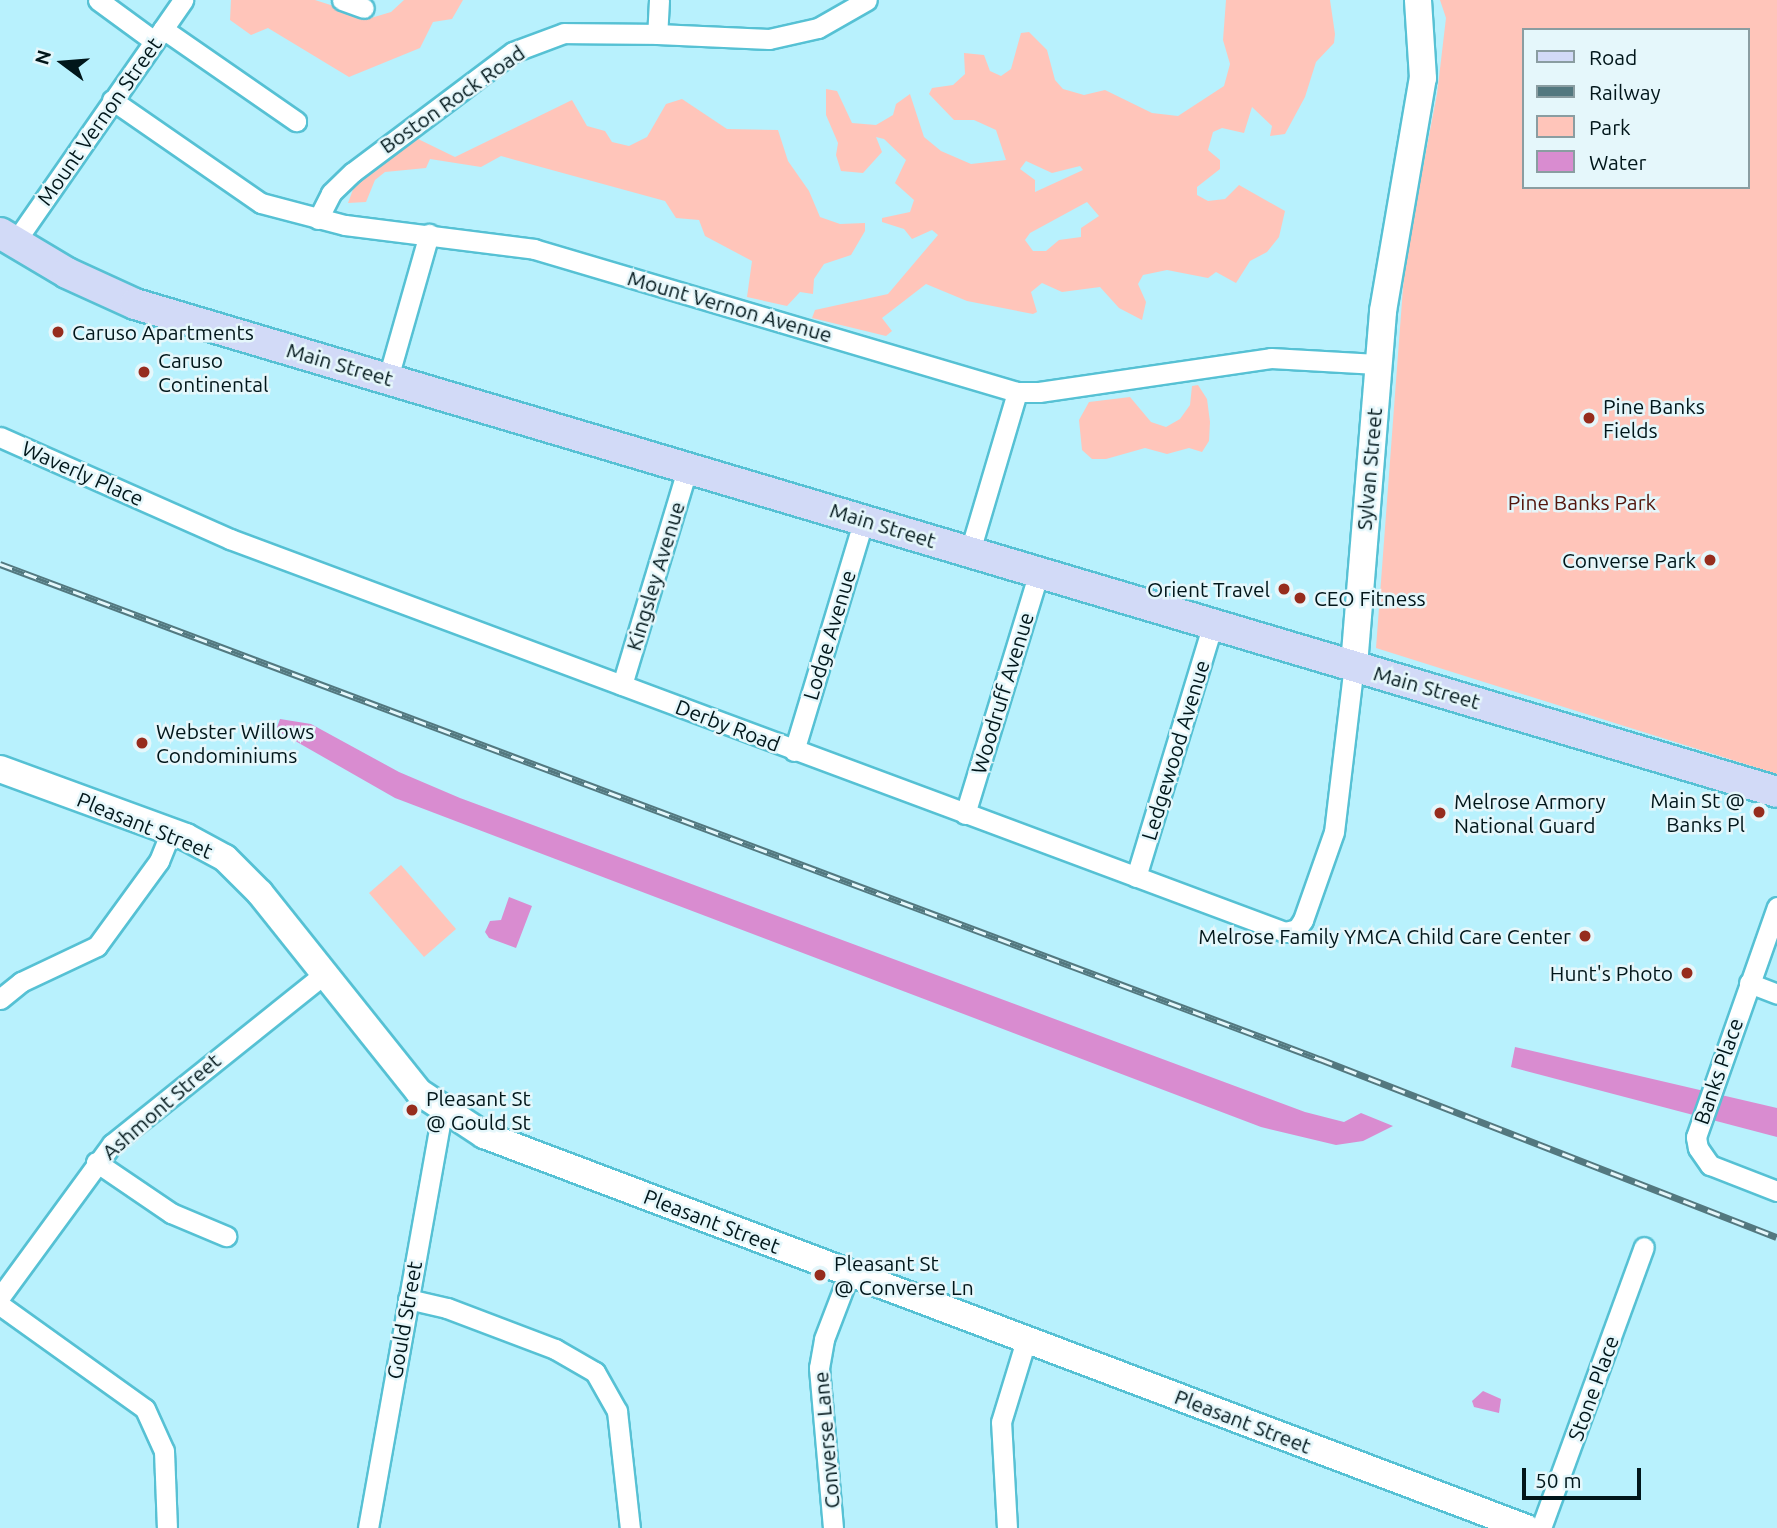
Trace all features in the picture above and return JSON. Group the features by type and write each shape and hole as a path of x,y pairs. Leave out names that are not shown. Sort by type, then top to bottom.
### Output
{"main road":[{"name":"Sylvan Street","path":"1354,665 1377,364 1386,284 1423,78 1418,0"},
{"name":"Main Street","path":"8,238 115,297 1777,792"},
{"name":"Pleasant Street","path":"0,769 172,832 207,847 237,868 411,1084 442,1111 502,1143 1526,1528"}],"street":[{"path":"98,0 296,121"},
{"name":"Mount Vernon Street","path":"8,238 183,0"},
{"path":"342,0 364,8"},
{"path":"657,34 659,0"},
{"name":"Boston Rock Road","path":"318,219 330,195 353,172 513,52 564,33 781,38 818,28 867,0"},
{"name":"Mount Vernon Avenue","path":"112,100 256,201 318,219 534,249 1017,392 1039,393 1276,357 1377,364"},
{"path":"388,378 429,234"},
{"path":"970,551 1017,392"},
{"name":"Waverly Place","path":"0,436 165,510"},
{"name":"Kingsley Avenue","path":"622,684 688,467"},
{"name":"Derby Road","path":"165,510 230,539 622,684 794,751 1282,932 1294,932"},
{"name":"Lodge Avenue","path":"794,751 864,519"},
{"name":"Woodruff Avenue","path":"965,814 1039,572"},
{"name":"Ledgewood Avenue","path":"1136,877 1213,624"},
{"name":"Sylvan Street","path":"1294,932 1303,920 1334,832 1354,665"},
{"path":"0,999 21,982 97,946 159,862 172,832"},
{"name":"Banks Place","path":"1777,907 1698,1122 1698,1149 1710,1165 1777,1191"},
{"name":"Ashmont Street","path":"0,1297 96,1162 140,1118 324,974"},
{"path":"1749,983 1777,994"},
{"name":"Gould Street","path":"368,1528 442,1111"},
{"path":"96,1162 171,1213 226,1236"},
{"name":"Stone Place","path":"1541,1528 1644,1247"},
{"name":"Converse Lane","path":"833,1528 819,1368 824,1339 849,1274"},
{"path":"408,1299 447,1308 555,1349 595,1372 615,1404 630,1528"},
{"path":"0,1305 145,1409 164,1451 167,1528"},
{"path":"1007,1528 1001,1422 1026,1340"}],"green space":[{"path":"231,0 315,0 371,18 391,12 404,0 463,0 452,19 433,22 420,48 349,77 268,28 251,35 230,20"},
{"path":"1226,0 1330,0 1334,43 1316,62 1305,97 1285,134 1270,136 1272,126 1252,107 1244,133 1222,128 1213,132 1208,150 1220,160 1220,169 1197,187 1197,195 1208,201 1225,199 1239,185 1285,211 1279,237 1267,252 1250,261 1236,283 1216,272 1208,278 1167,270 1143,275 1138,284 1146,302 1142,320 1119,308 1100,287 1062,292 1042,283 1031,292 1037,312 1033,314 967,301 926,284 882,318 892,331 886,336 812,318 815,310 888,294 938,235 932,230 912,239 904,229 882,222 882,218 910,212 914,200 895,183 906,160 884,139 876,137 882,152 863,173 841,171 836,155 838,143 826,115 826,89 837,91 852,123 876,125 893,115 896,104 910,94 924,137 941,151 971,164 1006,160 996,130 974,120 954,120 929,94 932,88 953,85 965,74 964,53 984,55 990,71 1001,76 1011,69 1021,33 1029,32 1047,50 1055,80 1063,89 1084,95 1105,90 1152,113 1178,116 1224,86 1230,64 1223,40","holes":["1026,161 1052,173 1080,166 1083,170 1035,192 1035,180 1020,169","1087,202 1099,216 1081,228 1081,237 1059,240 1046,251 1033,251 1025,240 1030,233"]},
{"name":"Pine Banks Park","path":"1440,0 1777,0 1777,774 1376,648 1405,261 1437,94 1446,18"},
{"path":"682,99 727,129 778,130 788,161 809,191 820,217 840,224 865,223 865,231 851,255 824,264 814,279 813,294 800,292 787,306 747,297 752,261 705,236 699,220 676,218 665,201 501,156 481,167 430,159 426,168 385,172 375,180 366,202 348,203 355,184 414,137 455,157 572,100 587,126 605,131 612,142 629,146 647,137 666,104"},
{"path":"1198,385 1207,399 1210,422 1209,441 1202,452 1189,448 1167,454 1145,448 1106,459 1092,459 1082,450 1079,420 1089,402 1130,397 1151,422 1166,427 1180,419 1190,405 1192,386"},
{"path":"401,865 456,929 424,957 369,893"}],"water":[{"path":"280,719 311,724 399,772 460,798 1305,1112 1344,1122 1361,1113 1393,1126 1363,1141 1336,1145 1261,1127 395,798 276,730"},
{"path":"509,897 532,906 516,948 489,938 485,932 490,921 501,920"},
{"path":"1515,1047 1777,1108 1777,1137 1511,1067"},
{"path":"1483,1391 1501,1399 1499,1413 1474,1407 1472,1401"}],"railway":[{"path":"0,564 1320,1059 1776,1237"}],"place":[{"name":"Caruso Apartments","path":"58,332"},
{"name":"Caruso Continental","path":"144,372"},
{"name":"Pine Banks Fields","path":"1589,418"},
{"name":"Converse Park","path":"1710,560"},
{"name":"Orient Travel","path":"1284,589"},
{"name":"CEO Fitness","path":"1300,598"},
{"name":"Webster Willows Condominiums","path":"142,743"},
{"name":"Main St @ Banks Pl","path":"1759,812"},
{"name":"Melrose Armory National Guard","path":"1440,813"},
{"name":"Melrose Family YMCA Child Care Center","path":"1585,936"},
{"name":"Hunt's Photo","path":"1687,973"},
{"name":"Pleasant St @ Gould St","path":"412,1110"},
{"name":"Pleasant St @ Converse Ln","path":"820,1275"}]}
